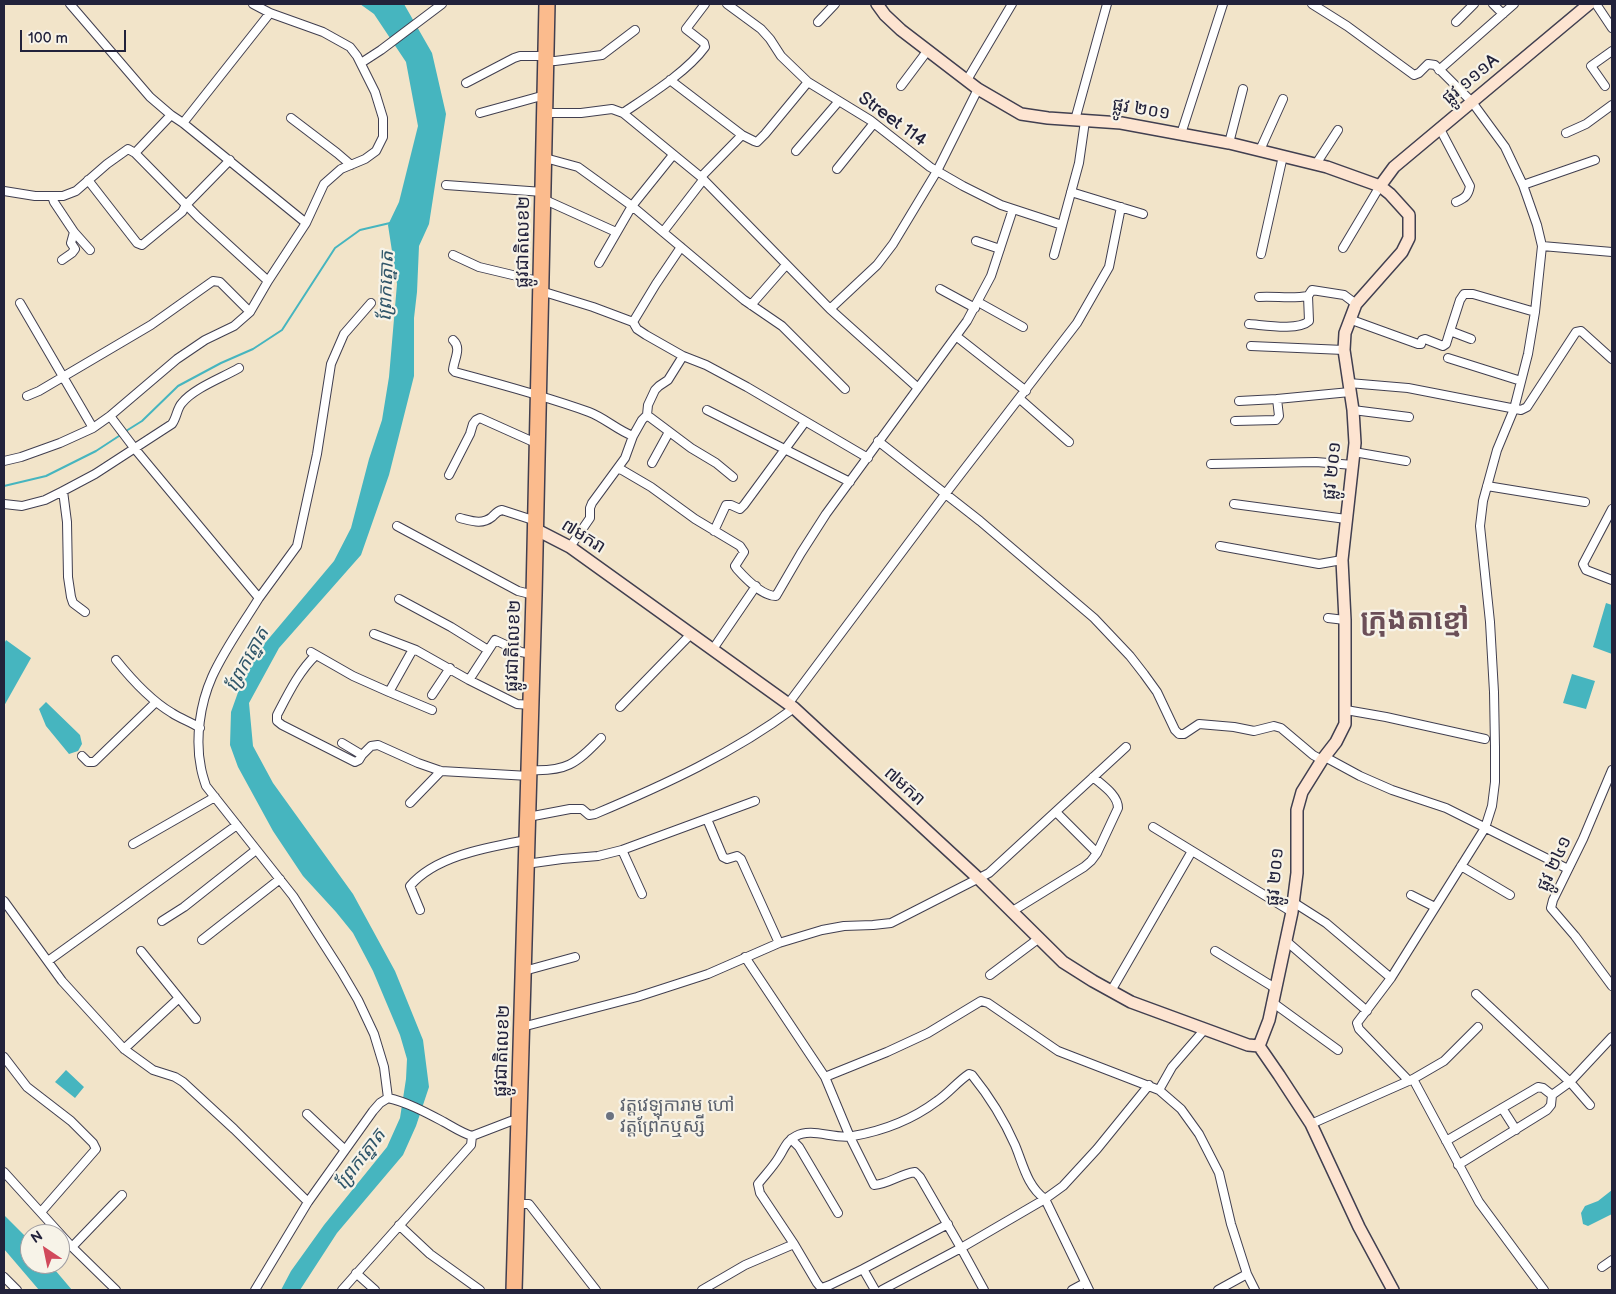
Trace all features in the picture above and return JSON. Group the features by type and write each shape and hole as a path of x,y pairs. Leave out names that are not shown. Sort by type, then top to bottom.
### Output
{"highway":[{"name":"ផ្លូវជាតិលេខ២","path":"514,1290 528,840 548,4"}],"street":[{"path":"70,4 150,97 306,223"},
{"path":"4,461 52,446 93,428 110,416 177,359 205,340 234,326 250,312 306,223 324,184 341,169 365,160 376,151 383,137 382,118 375,92 362,63 350,47 324,32 253,4"},
{"path":"362,63 442,4"},
{"path":"623,113 670,80 701,53 705,47 704,43 686,29 705,4"},
{"name":"Street 114","path":"727,4 761,29 782,56 808,82 874,123 937,171 980,195 1013,209 1062,225"},
{"path":"818,22 835,4"},
{"name":"ផ្លូវ ២០១","path":"877,4 901,30 978,89 1021,114 1121,123 1228,142 1316,164 1380,186 1409,215 1409,238 1402,252 1356,304 1345,332 1344,350 1353,410 1355,443 1342,560 1345,620 1345,724 1336,742 1302,792 1297,810 1297,873 1292,907 1269,1020 1259,1046"},
{"path":"967,80 1012,4"},
{"path":"1054,255 1079,163 1080,120 1107,4"},
{"path":"1182,134 1223,4"},
{"path":"1312,4 1347,26 1414,75 1419,73 1428,64 1434,65 1472,102 1505,147 1524,185 1542,246 1535,312 1528,354 1514,409 1498,450 1482,501 1480,526 1494,684 1495,782 1492,806 1485,828 1391,978 1356,1025 1411,1080 1479,1202 1544,1290"},
{"path":"1456,22 1474,4"},
{"path":"1493,4 1504,14"},
{"path":"1439,70 1514,4"},
{"name":"ផ្លូវ ១១១A","path":"1380,186 1394,168 1589,4"},
{"path":"1596,4 1612,28"},
{"path":"183,123 270,12"},
{"path":"466,83 514,58 527,56 555,61 602,55 635,30"},
{"path":"901,86 928,50"},
{"path":"1605,86 1592,66 1612,51"},
{"path":"670,80 742,135 757,142 808,82"},
{"path":"830,309 877,265 893,244 937,171 978,89"},
{"path":"1228,142 1243,90"},
{"path":"480,113 545,95"},
{"path":"1260,150 1283,99"},
{"path":"796,151 839,101"},
{"path":"1566,133 1586,124 1612,105"},
{"path":"546,112 581,113 612,109 623,113 702,179 830,309 918,388"},
{"path":"135,153 171,115"},
{"path":"291,118 351,165"},
{"path":"837,169 874,123"},
{"path":"1440,129 1470,186 1465,198 1456,202"},
{"path":"1316,164 1338,130"},
{"path":"663,232 702,179 742,135"},
{"path":"4,191 35,196 63,196 76,191 128,150 135,153 186,205 268,281"},
{"path":"599,263 632,206 674,155"},
{"path":"1261,254 1283,156"},
{"path":"545,158 578,167 632,206 752,305 782,326 845,389"},
{"path":"88,180 139,244 144,244 182,212 186,205 230,160"},
{"path":"1524,185 1595,160"},
{"path":"446,185 543,195 616,232"},
{"path":"1343,248 1380,186"},
{"path":"1071,192 1142,214"},
{"path":"52,196 74,232 90,250"},
{"path":"528,817 581,808 588,815 595,814 671,780 750,738 791,706 946,493 1077,323 1109,267 1122,207"},
{"path":"618,469 652,486 695,519 742,548 744,552 736,566 739,572 768,594 776,596 826,514 956,336 976,305 991,276 1013,209"},
{"path":"62,260 72,253 74,249 71,243 74,232"},
{"path":"976,241 1000,249"},
{"path":"1542,246 1612,252"},
{"path":"633,322 681,247"},
{"path":"453,255 480,267 541,287 633,322 637,329 646,335 683,356 706,365 748,387 868,458"},
{"path":"752,305 786,265"},
{"path":"26,396 39,392 158,321 213,281 220,282 250,312"},
{"path":"940,289 1023,327"},
{"path":"1249,324 1303,326 1309,322 1308,296 1312,290 1344,295 1356,304"},
{"path":"1349,319 1418,344 1425,340 1443,346 1446,344 1460,300 1464,294 1473,294 1535,312"},
{"path":"1259,297 1296,298 1308,296"},
{"path":"20,302 93,428"},
{"path":"371,303 344,334 331,364 317,454 297,546 259,598 212,678 203,705 199,748 201,768 206,786 293,896 358,1000 374,1034 392,1099"},
{"path":"1450,331 1471,339"},
{"path":"1239,401 1277,399 1350,387 1408,388 1521,410 1527,407 1576,332 1581,331 1612,359"},
{"path":"956,336 1026,391"},
{"path":"453,340 458,350 453,370 455,372 539,395 591,413 633,436"},
{"path":"1250,346 1344,350"},
{"path":"570,547 590,518 592,503 625,458 633,436 647,415 648,405 655,390 668,380 683,356"},
{"path":"1448,358 1521,381"},
{"path":"4,504 22,506 44,500 95,474 172,424 177,417 180,405 190,394 239,368"},
{"path":"1020,399 1069,442"},
{"path":"1235,421 1276,420 1279,416 1277,399"},
{"path":"707,410 850,482"},
{"path":"1353,410 1409,417"},
{"path":"647,415 690,448 716,463 733,477"},
{"path":"110,416 135,449 259,598"},
{"path":"449,475 470,434 473,424 480,418 538,444"},
{"path":"714,530 726,505 742,508 805,422"},
{"path":"652,463 669,432"},
{"path":"878,441 946,493 1081,607 1130,656 1157,692 1175,730 1179,734 1184,734 1200,724 1254,731 1274,726 1281,728 1313,755 1392,790 1446,808 1568,869"},
{"path":"1354,452 1406,461"},
{"path":"1211,464 1316,462 1353,465"},
{"path":"1487,486 1585,502"},
{"path":"63,491 67,522 68,577 71,597 73,603 84,612"},
{"path":"1234,504 1346,518"},
{"path":"1612,509 1583,564 1586,570 1612,580"},
{"path":"460,518 485,522 502,510 536,525"},
{"name":"៧មករា","path":"536,525 570,547 791,706 979,879 1063,962 1131,1002 1253,1046 1259,1046"},
{"path":"397,526 518,591 534,595"},
{"path":"1220,546 1319,564 1342,560"},
{"path":"712,649 756,586"},
{"path":"399,599 451,627 488,650"},
{"path":"1328,618 1345,620"},
{"path":"374,634 416,650 469,680 518,704 531,705"},
{"path":"620,708 691,634"},
{"path":"469,680 495,640 521,652 532,654"},
{"path":"389,692 412,651 416,650"},
{"path":"432,710 353,676 314,653 295,680 277,715 277,721 282,726 355,762 360,760 362,755 371,746 378,745 441,771 529,773 544,771 565,766 578,760 601,738"},
{"path":"116,660 130,677 156,702 200,728"},
{"path":"432,695 450,668"},
{"path":"82,756 88,762 94,762 156,702"},
{"path":"1346,710 1485,739"},
{"path":"342,743 362,755"},
{"path":"522,1027 636,997 708,974 779,943 822,930 844,926 891,923 989,873 1126,747"},
{"name":"ផ្លូវ ២៤១","path":"1612,770 1583,839 1553,900 1552,908 1612,986"},
{"path":"410,804 441,771"},
{"path":"1011,912 1084,868 1097,852 1118,808 1118,802 1093,777"},
{"path":"134,844 214,797"},
{"path":"526,864 598,856 622,850 755,801"},
{"path":"1056,812 1097,852"},
{"path":"707,819 723,857 727,859 738,856 741,859 779,943"},
{"path":"48,961 237,825"},
{"path":"1153,827 1292,907 1326,922 1391,978"},
{"path":"420,910 410,886 434,867 482,848 528,840"},
{"path":"162,921 184,907 256,850"},
{"path":"622,850 642,894"},
{"path":"1111,991 1192,851"},
{"path":"1461,866 1510,896"},
{"path":"202,940 280,879"},
{"path":"1411,895 1435,907"},
{"path":"4,902 62,982 124,1049 153,1070 176,1077 183,1082 308,1202"},
{"path":"990,975 1038,938"},
{"path":"1285,940 1367,1011"},
{"path":"141,951 196,1019"},
{"path":"1215,951 1275,988"},
{"path":"524,970 575,957"},
{"path":"745,957 825,1077 850,1137 874,1185 882,1185 915,1172 920,1177 948,1224 984,1290"},
{"path":"1476,994 1570,1082 1590,1105"},
{"path":"124,1049 179,998"},
{"path":"825,1077 928,1033 981,1001 988,1003 1058,1051 1149,1085 1159,1090 1181,1110 1199,1134 1215,1165 1231,1224 1247,1274 1255,1290"},
{"path":"1272,1002 1338,1050"},
{"path":"1310,1124 1411,1080 1444,1060 1478,1027"},
{"path":"1159,1090 1172,1067 1204,1029"},
{"path":"1458,1165 1547,1110 1551,1105 1552,1095 1570,1082 1612,1037"},
{"path":"1259,1046 1310,1124 1359,1227 1393,1290"},
{"path":"4,1058 27,1087 71,1121 96,1149 41,1212"},
{"path":"948,1224 822,1289 816,1283 794,1244 758,1188 758,1184 791,1139 797,1135 805,1133 850,1137 869,1132 909,1118 936,1102 969,1074 972,1075 985,1091 1014,1144 1036,1192 1045,1199 1087,1286 1072,1290"},
{"path":"882,1290 962,1248 1045,1199 1063,1186 1097,1149 1149,1085"},
{"path":"1446,1141 1538,1087 1543,1088 1552,1095"},
{"path":"255,1290 308,1202 380,1103 392,1099 472,1136 511,1121 519,1121"},
{"path":"1502,1108 1516,1130"},
{"path":"307,1114 345,1150"},
{"path":"342,1290 471,1145 472,1136"},
{"path":"791,1139 799,1146 838,1213"},
{"path":"4,1172 72,1247 116,1290"},
{"path":"72,1247 122,1195"},
{"path":"517,1204 529,1204 596,1290"},
{"path":"399,1225 430,1254 480,1290"},
{"path":"702,1290 745,1265 794,1244"},
{"path":"1602,1267 1612,1260"},
{"path":"862,1269 875,1290"},
{"path":"356,1273 375,1290"},
{"path":"1218,1290 1247,1274"},
{"path":"4,1277 17,1290"}],"water":[{"name":"ព្រែកត្នោត","path":"360,4 404,4 432,53 446,114 429,224 419,246 414,318 414,376 389,475 361,555 279,648 249,703 253,746 273,783 353,894 395,971 423,1040 429,1087 416,1126 403,1155 337,1233 300,1290 281,1290 291,1271 324,1225 387,1147 400,1118 406,1079 407,1059 400,1035 373,971 353,933 303,876 273,831 238,767 230,745 231,712 241,684 260,649 334,561 351,528 369,459 382,420 389,377 397,284 388,225 399,202 418,126 406,62 374,14"},
{"path":"1606,603 1612,605 1612,654 1593,647"},
{"path":"6,640 31,658 4,706 4,644"},
{"path":"1572,674 1595,681 1586,709 1563,703"},
{"path":"46,702 80,735 82,744 78,751 69,754 46,726 39,709"},
{"path":"66,1070 84,1087 75,1098 55,1082"},
{"path":"1612,1190 1612,1214 1588,1226 1583,1224 1581,1213 1585,1206 1598,1201"},
{"path":"4,1215 20,1231 20,1268 4,1249"},
{"path":"25,1274 58,1274 72,1290 39,1290"}],"waterway":[{"path":"126,431 142,421 178,386 221,363 253,349 282,330 335,248 360,230 390,223"},
{"path":"4,486 46,476 96,451 122,434"}],"place":[{"name":"វត្តវេឡុការាម ហៅ វត្តព្រែកឬស្សី","path":"610,1116"}],"district":[{"name":"ក្រុងតាខ្មៅ","path":"1415,622"}]}
